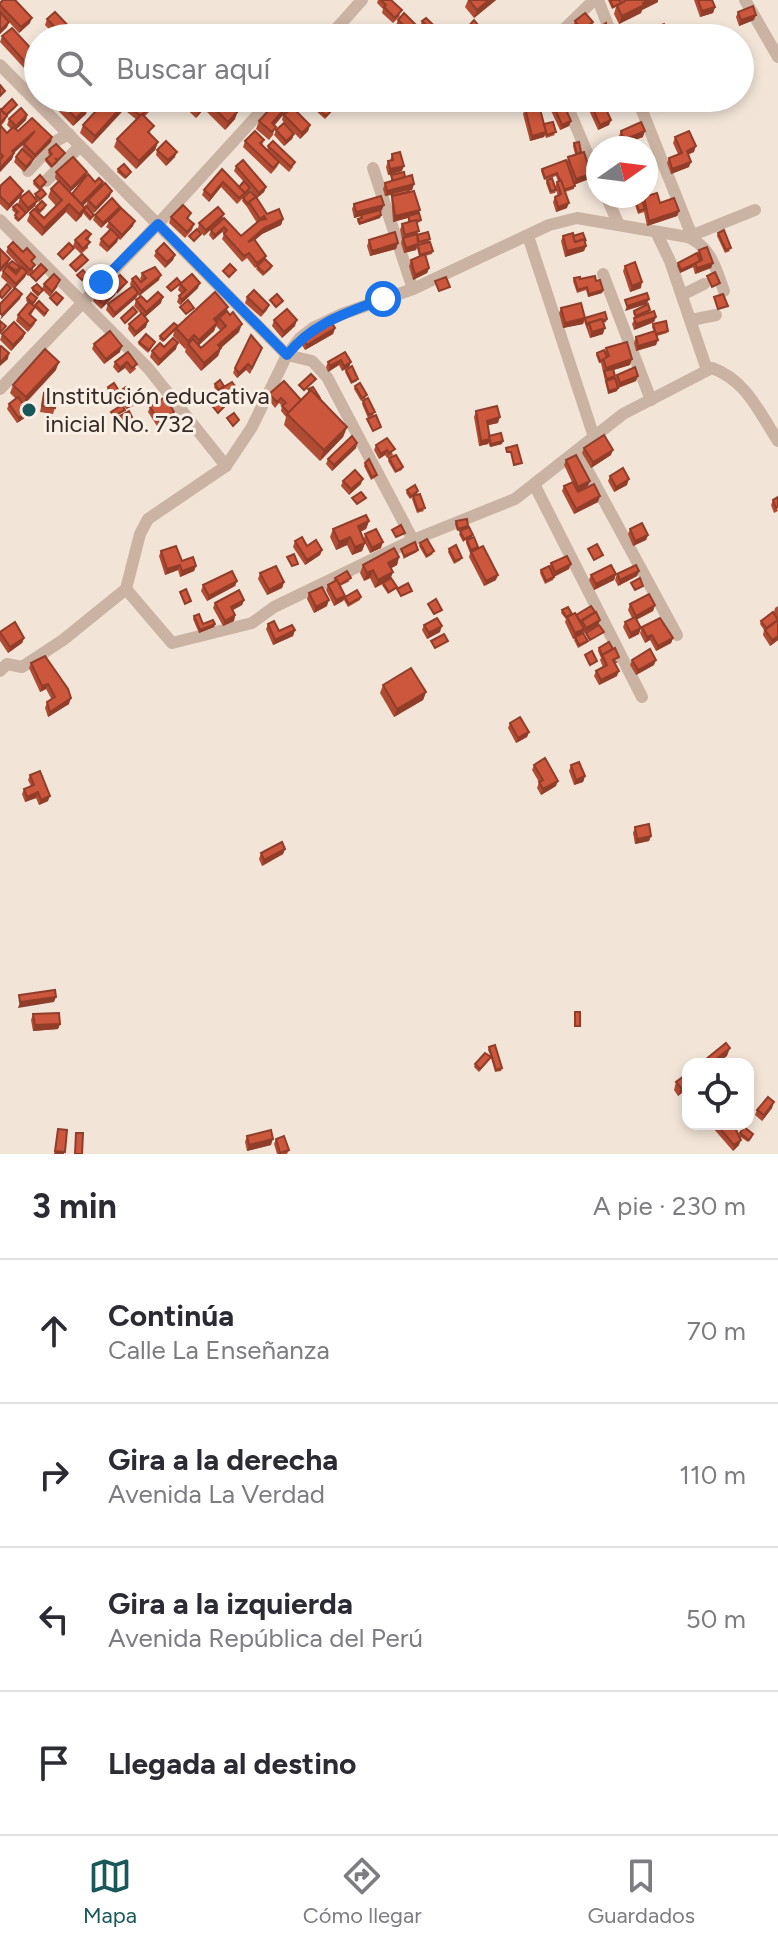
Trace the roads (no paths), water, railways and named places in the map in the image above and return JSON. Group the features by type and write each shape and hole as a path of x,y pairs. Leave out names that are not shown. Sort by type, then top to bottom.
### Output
{"street":[{"path":"341,24 362,0"},
{"path":"570,24 596,0 607,24"},
{"path":"745,0 778,57"},
{"path":"0,65 24,89"},
{"path":"47,112 287,355 312,361 327,377 413,540"},
{"path":"0,389 260,112"},
{"path":"570,112 586,150"},
{"path":"642,112 690,236"},
{"path":"28,171 56,141 69,134"},
{"path":"46,181 80,146"},
{"path":"373,168 413,289"},
{"path":"611,208 619,225"},
{"path":"690,236 755,210"},
{"path":"0,671 7,664 22,667 63,640 126,589 140,534 148,519 226,466 252,427 287,355 300,338 313,328 342,314 413,289 549,225 577,218 690,236 714,252 724,291"},
{"path":"0,220 148,368 226,466"},
{"path":"0,241 10,230"},
{"path":"656,232 672,265 707,370"},
{"path":"528,236 594,437"},
{"path":"672,265 684,259"},
{"path":"603,274 651,400"},
{"path":"682,295 704,284"},
{"path":"691,320 716,315"},
{"path":"126,589 172,643 252,623 274,607 413,540 515,499 623,414 712,368 729,374 740,383 778,441"},
{"path":"577,451 677,635"},
{"path":"534,484 642,697"}],"place":[{"name":"Institución educativa inicial No. 732","path":"29,410"}]}
